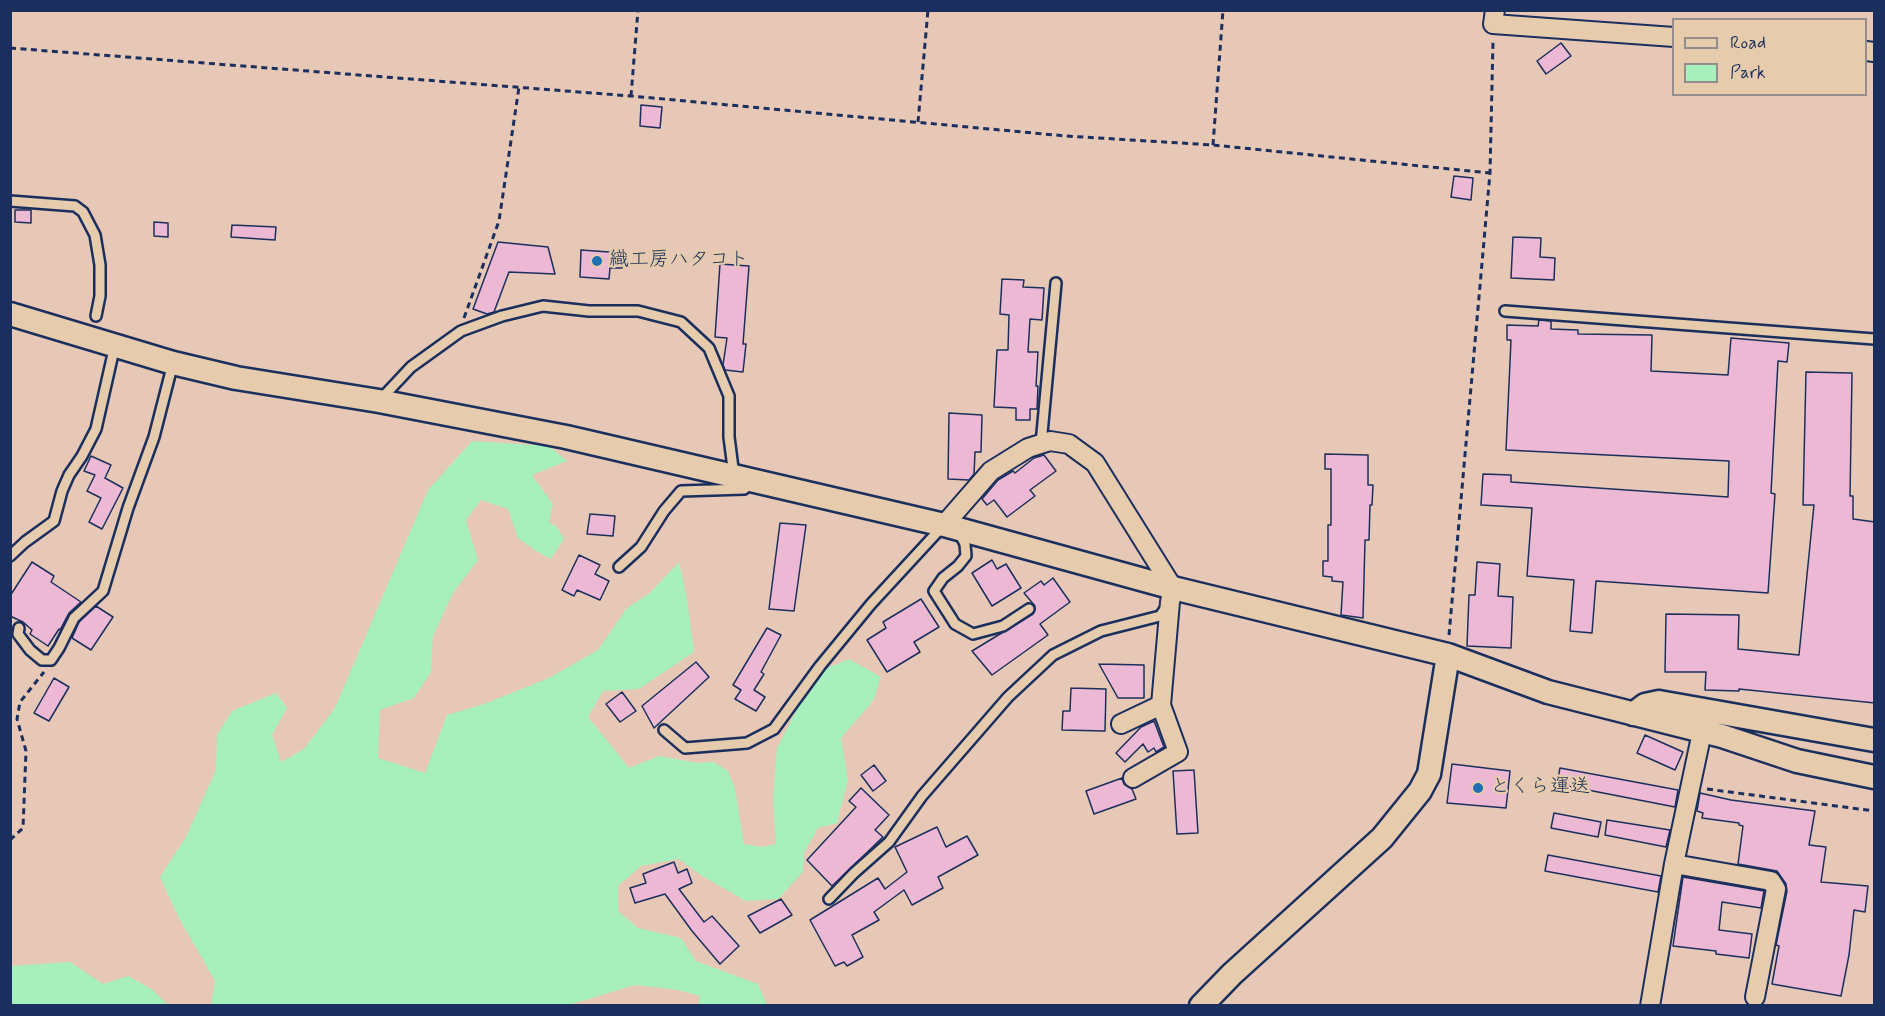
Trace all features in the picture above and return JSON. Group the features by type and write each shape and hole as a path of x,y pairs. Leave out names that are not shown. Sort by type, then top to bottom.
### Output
{"street":[{"path":"1494,17 1672,37"},
{"path":"10,314 173,363 236,378 379,401 566,437 951,527 1172,595 1448,656 1548,692 1702,732 1797,761 1875,777"},
{"path":"951,527 991,471 1028,448 1050,441 1069,444 1095,464 1172,595 1161,705 1178,752 1133,778"},
{"path":"1201,1005 1382,838 1420,792 1429,774 1448,656"},
{"path":"1633,714 1645,705 1659,702 1875,740"},
{"path":"1121,724 1161,705"},
{"path":"1650,1005 1674,864 1702,732"},
{"path":"1674,864 1771,881 1776,889 1755,997"}],"lane":[{"path":"10,201 75,206 83,212 95,235 100,265 100,296 96,316"},
{"path":"1041,444 1056,283"},
{"path":"379,401 411,367 459,333 502,316 543,306 590,311 638,311 681,322 709,348 729,396 729,437 744,478 744,489 681,491 664,511 641,547 619,567"},
{"path":"1505,311 1875,339"},
{"path":"10,556 54,521 69,475 96,429 115,345"},
{"path":"19,628 18,634 30,650 42,660 51,660 74,618 103,591 128,508 154,437 173,363"},
{"path":"664,730 685,748 747,742 774,729 820,666 871,604 951,527 965,544 966,556 943,578 934,591 955,624 973,634 1003,626 1029,609"},
{"path":"829,899 854,873 890,842 922,796 1008,697 1053,655 1101,632 1160,616 1172,595"}],"path":[{"path":"631,96 638,10"},
{"path":"918,122 928,10"},
{"path":"1213,145 1223,10"},
{"path":"1448,656 1490,173 1494,17"},
{"path":"10,48 631,96 1066,136 1213,145 1490,173"},
{"path":"459,333 478,273 493,242 499,221 519,87"},
{"path":"10,840 23,828 26,751 17,718 20,702 43,676 51,660"},
{"path":"1690,786 1875,811"}],"green space":[{"path":"472,441 549,446 567,461 532,475 553,504 549,522 558,528 564,539 551,559 518,538 508,509 481,500 466,520 478,560 453,593 433,636 431,672 414,698 380,710 378,758 425,773 447,715 484,704 549,678 598,650 627,608 650,593 679,562 687,598 694,652 639,689 603,691 588,717 629,768 659,756 698,763 714,762 728,771 735,788 744,844 762,847 776,844 773,800 777,748 805,694 825,669 849,659 881,677 873,701 841,738 848,780 837,823 818,828 804,853 803,872 778,899 746,901 702,876 679,859 641,866 618,886 618,911 638,928 681,938 696,961 758,984 767,1005 698,1005 700,996 678,990 635,985 569,1005 211,1005 215,981 179,918 160,877 186,837 216,770 217,735 232,711 276,693 287,708 272,735 281,762 304,749 335,708 428,490"},
{"path":"70,962 103,984 128,976 153,990 168,1005 11,1005 11,966"}],"building":[{"path":"1561,43 1571,56 1546,74 1537,61"},
{"path":"641,105 662,107 660,128 640,126"},
{"path":"1454,176 1473,178 1471,200 1451,197"},
{"path":"15,210 31,210 31,223 15,222"},
{"path":"154,222 168,223 168,237 154,236"},
{"path":"232,225 276,227 275,240 231,237"},
{"path":"1513,237 1541,238 1540,257 1555,258 1554,280 1511,278"},
{"path":"498,242 548,247 555,274 509,272 494,312 487,314 473,309"},
{"path":"581,250 623,253 622,268 610,268 609,279 580,277"},
{"path":"720,264 749,266 743,372 725,370 723,365 727,338 715,337"},
{"path":"1002,279 1024,280 1023,287 1044,288 1042,320 1030,319 1028,352 1038,352 1036,386 1038,386 1037,409 1030,409 1030,420 1016,420 1016,408 994,407 997,350 1008,350 1009,315 1000,314"},
{"path":"1539,320 1551,321 1551,329 1578,330 1578,334 1652,335 1651,371 1728,375 1731,338 1789,343 1787,362 1778,361 1771,493 1775,494 1768,593 1596,581 1592,633 1570,631 1574,580 1527,576 1532,508 1481,505 1483,474 1511,475 1511,482 1728,497 1729,461 1506,450 1511,340 1507,340 1507,325 1538,326"},
{"path":"1806,372 1852,373 1850,496 1853,496 1853,519 1875,522 1875,703 1739,689 1739,691 1705,690 1706,672 1665,672 1666,614 1739,615 1738,649 1799,655 1814,505 1803,505"},
{"path":"949,413 982,415 981,452 975,452 974,474 969,480 948,479"},
{"path":"1325,454 1368,455 1368,485 1373,485 1369,540 1365,540 1363,618 1341,615 1343,582 1332,581 1332,577 1323,576 1323,561 1328,561 1328,525 1331,525 1331,469 1325,469"},
{"path":"1044,455 1056,471 1030,490 1035,496 1007,517 994,500 987,505 982,499 998,480 1013,471 1015,473 1034,458"},
{"path":"91,456 111,465 105,478 123,488 102,529 89,522 101,498 87,491 95,475 84,471"},
{"path":"590,514 615,516 613,536 587,534"},
{"path":"780,523 806,525 794,611 769,609"},
{"path":"579,555 600,565 595,574 609,581 600,600 577,590 574,596 562,590"},
{"path":"992,560 997,569 1006,564 1021,588 992,606 972,573"},
{"path":"32,562 54,576 51,582 81,602 69,613 48,646 30,634 32,630 23,622 10,616 10,596"},
{"path":"1477,562 1500,564 1498,596 1513,597 1511,648 1467,646 1469,595 1475,595"},
{"path":"1053,578 1070,602 1040,624 1048,635 992,675 972,651 1033,614 1035,606 1024,593 1041,581 1044,585"},
{"path":"921,599 939,627 914,642 920,652 887,672 867,640 886,628 883,622"},
{"path":"96,606 113,617 91,650 72,638 79,622"},
{"path":"767,628 781,635 761,672 764,674 754,690 765,697 756,711 735,699 741,690 733,685"},
{"path":"696,662 709,677 654,728 642,706"},
{"path":"1099,664 1144,665 1144,698 1118,698"},
{"path":"54,678 69,687 49,721 34,713"},
{"path":"1071,688 1106,689 1105,731 1062,730 1063,711 1070,711"},
{"path":"622,692 636,711 620,722 606,704"},
{"path":"1154,721 1164,747 1156,752 1154,748 1148,752 1143,744 1125,762 1116,753 1141,727"},
{"path":"1645,735 1683,752 1675,770 1637,753"},
{"path":"1452,764 1510,771 1506,808 1447,803"},
{"path":"874,765 886,781 873,791 861,775"},
{"path":"1560,768 1678,790 1675,807 1557,784"},
{"path":"1194,770 1198,833 1177,834 1173,771"},
{"path":"1122,778 1124,784 1132,789 1136,799 1094,814 1086,791"},
{"path":"861,788 889,815 875,830 883,837 832,886 807,860 856,807 849,801"},
{"path":"1700,793 1731,800 1815,811 1809,845 1826,847 1821,882 1868,886 1865,912 1854,910 1841,996 1772,984 1779,946 1776,945 1787,891 1786,884 1777,871 1738,864 1743,826 1739,823 1702,818 1703,813 1697,811"},
{"path":"1554,813 1601,822 1598,837 1551,828"},
{"path":"1607,820 1670,830 1666,847 1605,835"},
{"path":"937,827 946,847 967,836 978,855 938,877 943,888 912,905 904,890 874,912 879,920 852,935 863,957 847,966 844,962 835,966 810,920 878,878 885,889 907,872 895,847"},
{"path":"1548,855 1661,876 1658,892 1545,871"},
{"path":"674,862 678,873 687,869 692,883 679,889 704,922 712,916 739,946 720,964 665,894 635,903 630,888 646,883 643,874"},
{"path":"1683,877 1764,891 1761,908 1722,902 1719,930 1752,934 1749,958 1673,946"},
{"path":"781,899 792,915 760,933 748,916"}],"place":[{"name":"織工房ハタコト","path":"597,261"},
{"name":"とくら運送","path":"1478,788"}]}
